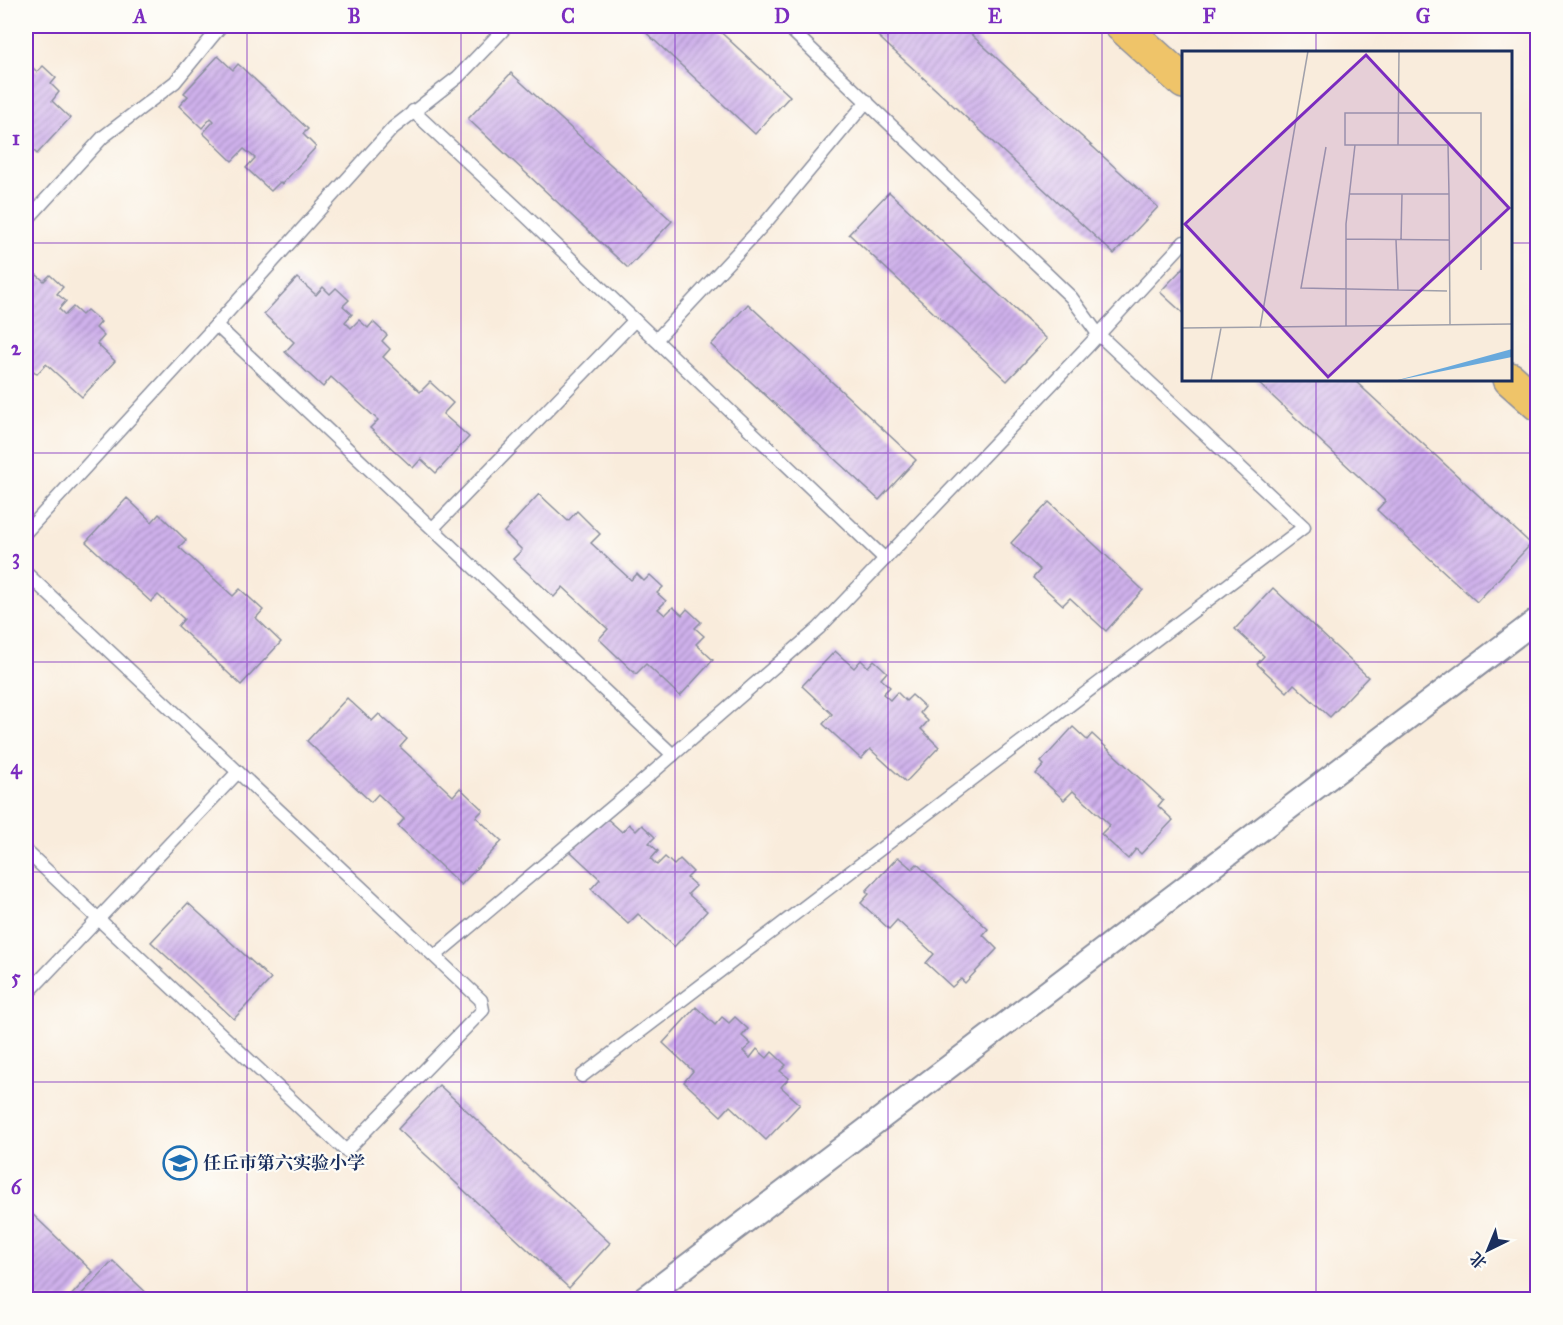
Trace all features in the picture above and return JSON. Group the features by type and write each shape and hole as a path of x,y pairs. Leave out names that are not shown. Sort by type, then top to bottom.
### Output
{"main road":[{"path":"1122,26 1182,80"},
{"path":"1512,381 1538,404"}],"street":[{"path":"642,1299 1538,619"}],"lane":[{"path":"26,221 104,137 175,82 221,26"},
{"path":"26,532 393,128 458,77 507,26"},
{"path":"582,1076 1304,527 1098,334 1071,297 788,26"},
{"path":"656,340 767,221 867,101"},
{"path":"413,111 885,559"},
{"path":"435,956 819,628 1182,244"},
{"path":"433,528 635,320"},
{"path":"216,324 673,755"},
{"path":"26,573 435,956 481,1000 483,1010 346,1151 26,852"},
{"path":"26,995 238,772"}],"building":[{"path":"639,26 714,26 790,96 755,134"},
{"path":"867,26 962,26 1158,207 1114,254"},
{"path":"218,56 233,70 238,64 308,129 303,134 316,147 282,184 280,182 271,191 246,168 255,158 244,149 232,161 203,133 214,121 211,118 202,128 179,106 188,96 184,93"},
{"path":"28,63 37,72 43,66 56,78 51,84 59,92 52,101 70,118 37,154 26,143 26,66"},
{"path":"511,73 672,221 628,268 468,119"},
{"path":"889,192 1047,339 1007,381 849,234"},
{"path":"1182,269 1182,312 1160,292"},
{"path":"37,275 44,281 50,275 63,287 57,294 66,301 59,309 65,315 73,307 82,315 87,310 101,322 96,328 104,336 97,344 115,361 82,397 46,364 37,374 26,364 26,279 30,282"},
{"path":"297,278 316,295 323,287 330,294 336,288 349,300 343,306 352,314 345,322 351,328 359,320 368,328 373,322 387,335 382,341 390,349 383,357 420,392 430,382 453,403 443,414 469,437 436,473 421,459 413,468 370,428 378,420 331,377 323,387 285,352 294,342 264,314"},
{"path":"748,304 916,460 879,500 711,345"},
{"path":"1256,381 1355,381 1531,544 1477,602 1377,510 1385,501"},
{"path":"539,494 568,521 577,511 600,534 591,543 631,580 637,574 644,581 650,575 663,587 657,593 666,601 658,609 665,615 673,607 682,615 687,609 701,622 695,628 704,636 696,644 713,660 680,696 646,664 636,674 599,639 608,629 563,587 554,597 513,559 522,550 504,532"},
{"path":"127,498 152,522 159,514 186,540 179,547 233,596 240,589 263,610 256,618 281,642 241,685 178,626 184,619 158,595 151,602 86,542"},
{"path":"1049,502 1143,590 1106,631 1070,598 1063,605 1033,578 1040,570 1011,543"},
{"path":"1273,588 1368,677 1330,717 1294,684 1287,692 1257,664 1264,656 1235,629"},
{"path":"835,651 854,668 861,660 868,667 874,660 887,672 881,679 890,687 883,694 890,700 897,692 906,701 912,695 925,707 920,713 928,721 921,729 939,747 906,782 870,749 861,759 823,724 832,714 802,686"},
{"path":"347,698 372,721 379,714 407,739 400,747 453,796 460,788 483,810 476,817 502,841 461,885 398,826 404,819 378,794 371,802 307,741"},
{"path":"1073,727 1087,740 1092,734 1163,800 1158,806 1173,820 1141,854 1136,849 1128,859 1101,834 1110,825 1073,791 1064,800 1036,774 1044,765 1041,762"},
{"path":"603,815 622,832 629,824 636,831 642,825 655,837 649,843 658,851 651,859 657,865 665,857 674,865 680,859 693,872 687,878 696,886 688,894 707,911 674,947 638,914 628,924 591,889 600,879 570,851"},
{"path":"898,857 912,869 917,864 988,929 983,935 997,949 965,983 961,979 952,987 926,963 934,954 897,920 889,929 861,903 869,894 866,891"},
{"path":"188,903 271,979 234,1019 151,942"},
{"path":"696,1007 715,1025 722,1017 729,1023 735,1017 748,1029 742,1036 751,1044 743,1051 750,1058 757,1049 767,1058 772,1052 786,1065 780,1071 789,1078 781,1087 800,1104 766,1140 730,1106 721,1116 684,1082 693,1071 663,1043"},
{"path":"439,1085 610,1243 569,1288 398,1129"},
{"path":"26,1208 93,1272 67,1300 26,1300"},
{"path":"113,1261 154,1300 76,1300"}],"place":[{"name":"任丘市第六实验小学","path":"180,1163"}]}
